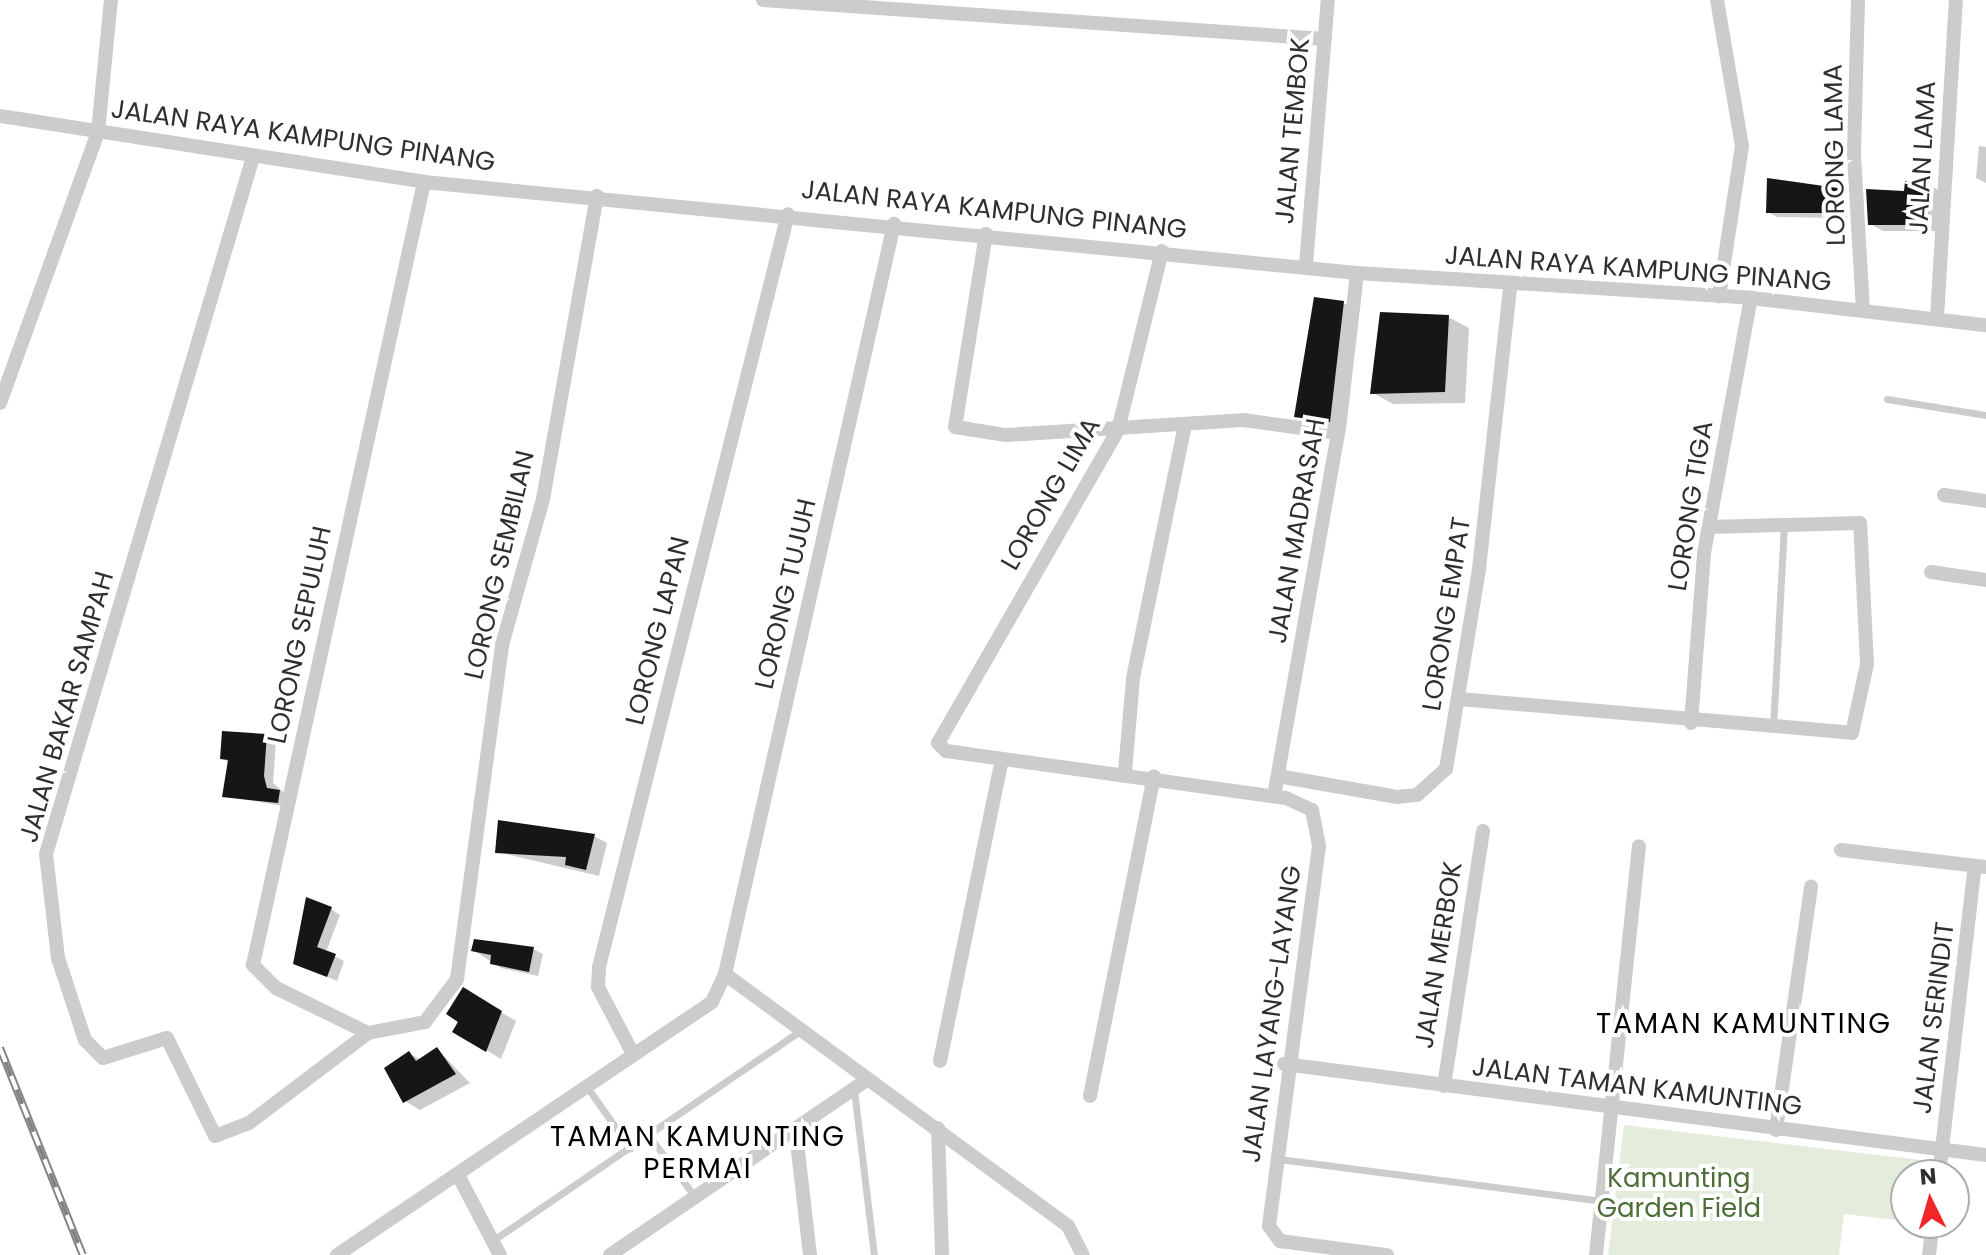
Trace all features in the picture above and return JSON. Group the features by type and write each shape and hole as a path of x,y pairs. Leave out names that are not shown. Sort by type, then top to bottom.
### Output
{"street":[{"path":"0,403 98,132 111,0"},
{"path":"763,0 1325,39"},
{"name":"JALAN TEMBOK","path":"1306,265 1328,0"},
{"path":"1717,0 1742,146 1719,296"},
{"name":"LORONG LAMA","path":"1858,0 1854,155 1863,309"},
{"name":"JALAN LAMA","path":"1937,318 1956,0"},
{"name":"JALAN RAYA KAMPUNG PINANG","path":"0,116 424,182 894,224 1306,265 1357,273 1510,286 1751,298 1986,325"},
{"name":"JALAN BAKAR SAMPAH","path":"253,157 56,812 46,854 50,907 58,958 94,1053 103,1058 167,1038 215,1136 249,1123 368,1033"},
{"name":"LORONG SEPULUH","path":"368,1033 276,988 253,965 424,182"},
{"name":"LORONG SEMBILAN","path":"368,1033 425,1022 457,979 502,645 543,499 597,196"},
{"name":"LORONG LAPAN","path":"633,1054 598,987 599,967 788,214"},
{"name":"LORONG TUJUH","path":"725,974 894,224"},
{"path":"986,234 955,427 1006,435 1185,424 1293,422 1338,433"},
{"name":"LORONG LIMA","path":"1002,760 946,751 938,743 1118,430 1162,251"},
{"name":"JALAN MADRASAH","path":"1274,796 1338,433 1357,273"},
{"name":"LORONG EMPAT","path":"1278,776 1417,795 1446,769 1459,699 1510,286"},
{"name":"LORONG TIGA","path":"1691,723 1709,527 1751,298"},
{"path":"1125,772 1133,678 1185,424"},
{"path":"1944,495 1986,501"},
{"path":"1459,699 1691,723 1852,733 1867,664 1860,523 1709,527"},
{"path":"1931,572 1986,580"},
{"path":"940,1061 1002,760 1125,772 1274,796"},
{"path":"1090,1096 1154,776"},
{"name":"JALAN LAYANG-LAYANG","path":"1274,796 1312,810 1319,846 1286,1065 1269,1226 1280,1241 1387,1255"},
{"name":"JALAN MERBOK","path":"1444,1086 1483,831"},
{"path":"1596,1255 1639,846"},
{"path":"1841,850 1981,867"},
{"name":"JALAN SERINDIT","path":"1941,1159 1981,867"},
{"path":"1776,1130 1811,886"},
{"path":"337,1255 459,1177 633,1054 697,1016 725,974 1068,1226 1083,1255"},
{"name":"JALAN TAMAN KAMUNTING","path":"1286,1065 1986,1155"},
{"path":"610,1255 796,1134 868,1079"},
{"path":"938,1128 942,1255"},
{"path":"796,1134 810,1255"},
{"path":"459,1177 500,1255"}],"lane":[{"path":"1887,399 1986,415"},
{"path":"1773,730 1784,527"},
{"path":"492,1241 801,1030"},
{"path":"586,1086 630,1148"},
{"path":"854,1090 874,1255"},
{"path":"649,1136 697,1198"},
{"path":"1277,1159 1601,1201"}],"green space":[{"name":"Kamunting Garden Field","path":"1624,1125 1912,1159 1890,1159 1890,1219 1844,1214 1839,1255 1608,1255"}],"building":[{"path":"1767,178 1838,188 1838,213 1766,213"},
{"path":"1905,181 1929,182 1928,225 1868,225 1866,189 1904,191"},
{"path":"1314,297 1344,301 1330,422 1294,417"},
{"path":"1380,312 1449,315 1445,392 1370,394"},
{"path":"222,731 267,734 264,776 267,788 280,790 278,803 222,797 228,760 220,759"},
{"path":"498,820 595,834 586,870 565,865 566,857 495,853"},
{"path":"306,897 332,907 317,947 336,954 327,977 293,964"},
{"path":"474,939 534,947 529,972 490,964 491,955 471,951"},
{"path":"463,987 502,1011 486,1052 452,1032 458,1022 446,1014"},
{"path":"437,1047 456,1074 403,1103 384,1068 409,1051 416,1061"}],"railway":[{"path":"0,1048 83,1255"}],"district":[{"name":"TAMAN KAMUNTING","path":"1744,1024"},
{"name":"TAMAN KAMUNTING PERMAI","path":"698,1153"}]}
